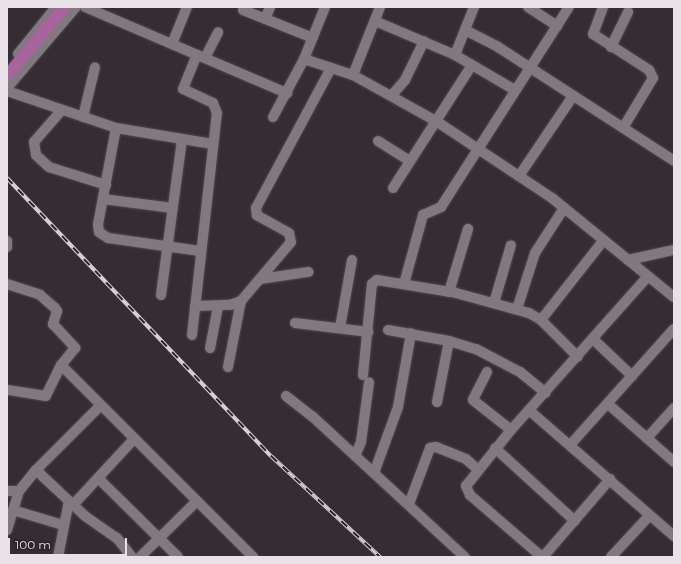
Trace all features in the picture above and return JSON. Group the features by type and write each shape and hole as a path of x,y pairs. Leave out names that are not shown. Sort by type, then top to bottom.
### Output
{"main road":[{"path":"7,76 65,7"}],"street":[{"path":"7,68 56,7"},
{"path":"76,7 7,90 61,111 116,128 213,144"},
{"path":"85,7 287,93"},
{"path":"172,44 187,7"},
{"path":"265,18 270,7"},
{"path":"274,117 304,59 324,7"},
{"path":"353,75 380,7"},
{"path":"455,55 474,7"},
{"path":"528,7 557,26"},
{"path":"404,284 423,215 439,209 569,7"},
{"path":"603,7 592,34 648,70 653,78 623,128"},
{"path":"243,10 313,38"},
{"path":"611,47 628,12"},
{"path":"375,21 455,55 515,90"},
{"path":"465,30 498,47 674,161"},
{"path":"192,335 200,251 217,113 216,106 184,89 201,57 218,32"},
{"path":"392,95 405,80 424,41"},
{"path":"304,59 353,75 392,95 436,122 519,176 564,208 674,297"},
{"path":"393,188 472,65"},
{"path":"83,117 96,68"},
{"path":"228,367 241,301 288,246 291,237 282,228 257,215 256,208 331,68"},
{"path":"519,176 572,96"},
{"path":"61,111 34,142 36,154 49,167 106,185"},
{"path":"116,128 98,224 102,236 200,251"},
{"path":"161,295 182,139"},
{"path":"378,141 410,161"},
{"path":"103,199 172,208"},
{"path":"518,309 535,253 564,208"},
{"path":"449,292 468,229"},
{"path":"7,241 7,247"},
{"path":"541,320 603,241"},
{"path":"494,304 511,245"},
{"path":"628,260 674,250"},
{"path":"340,328 352,260"},
{"path":"260,279 308,272"},
{"path":"610,479 543,557 467,491 467,482 477,469 578,357 648,276"},
{"path":"355,456 361,442 368,332 373,282 377,280 449,292 518,309 541,320 578,357"},
{"path":"7,284 40,295 55,308 57,311 54,324 75,348 61,365 46,396 7,390"},
{"path":"195,306 218,307 241,301"},
{"path":"210,348 218,307"},
{"path":"295,323 368,332"},
{"path":"388,330 449,341 499,359 546,393"},
{"path":"374,473 398,407 411,333"},
{"path":"571,444 673,333"},
{"path":"592,339 632,376"},
{"path":"437,402 449,341"},
{"path":"61,365 100,406 253,557"},
{"path":"487,372 472,400 511,430"},
{"path":"286,396 312,416 465,557"},
{"path":"608,404 674,462"},
{"path":"7,530 19,491 36,470 100,406"},
{"path":"647,438 674,408"},
{"path":"530,411 571,444 674,536"},
{"path":"58,557 64,525 71,503 98,478 134,439"},
{"path":"409,504 430,448 436,447 466,459 477,469"},
{"path":"495,448 574,521"},
{"path":"36,470 71,503 117,538 132,557"},
{"path":"98,478 178,557"},
{"path":"7,491 19,491"},
{"path":"140,557 197,501"},
{"path":"13,510 64,525"},
{"path":"614,556 650,515"}],"railway":[{"path":"7,178 271,456 380,557"}]}
